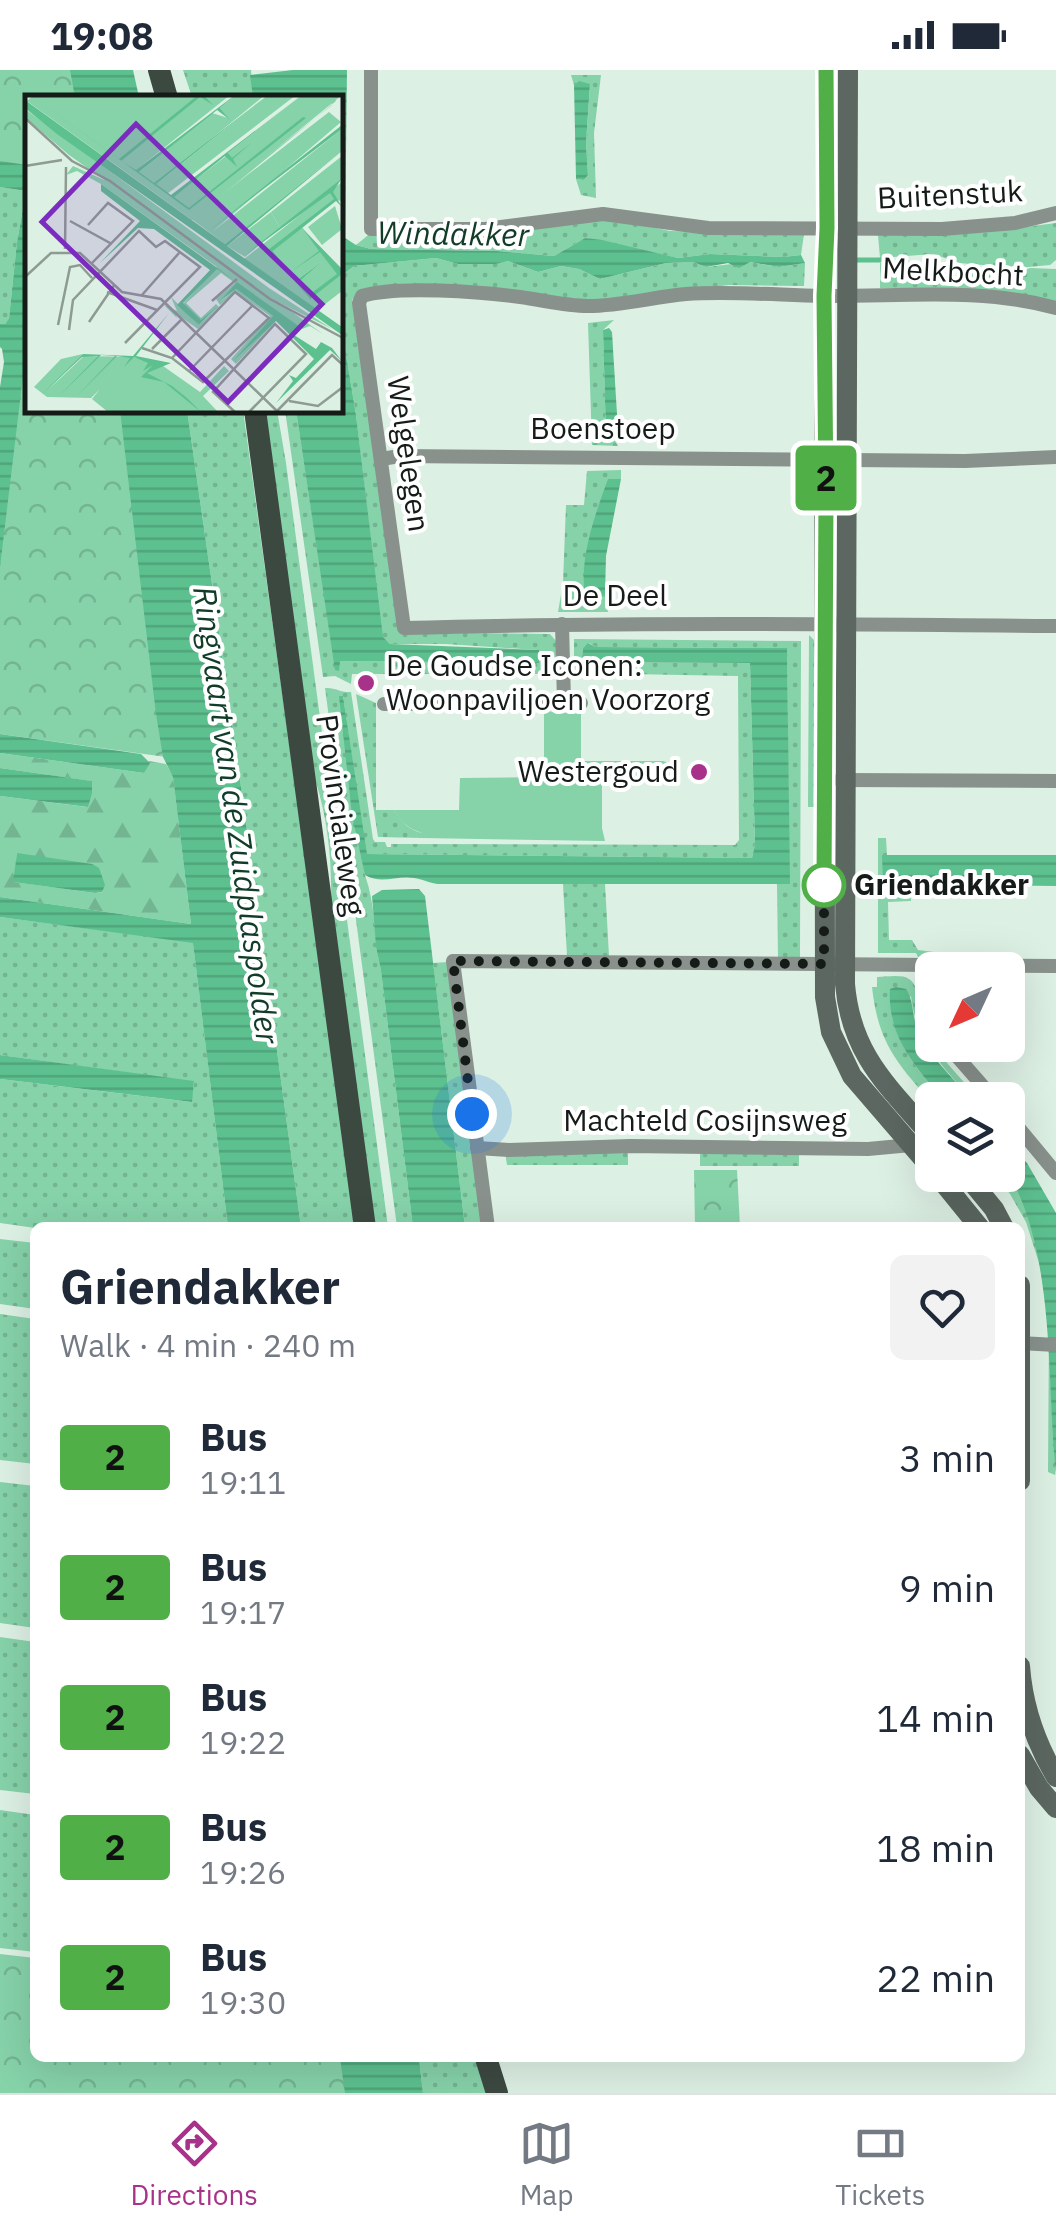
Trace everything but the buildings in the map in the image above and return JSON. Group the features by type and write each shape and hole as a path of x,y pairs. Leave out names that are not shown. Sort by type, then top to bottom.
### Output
{"main road":[{"path":"159,70 166,95"},
{"name":"Provincialeweg","path":"254,412 364,1222"},
{"path":"487,2062 497,2093"}],"street":[{"name":"Buitenstuk","path":"371,70 371,229 484,229 603,214 708,228 942,229 1014,223 1056,213"},
{"path":"826,70 837,228 846,295 836,459 834,963 828,1014 831,1032 852,1076 915,1129"},
{"path":"836,459 824,296 837,228 848,70"},
{"name":"Melkbocht","path":"369,293 477,293 587,306 686,294 938,294 1056,308"},
{"name":"Welgelegen","path":"369,293 359,303 404,628"},
{"name":"Boenstoep","path":"381,460 400,456 965,461 1056,457"},
{"path":"836,623 1056,626"},
{"name":"De Deel","path":"404,628 836,623"},
{"path":"562,624 564,702"},
{"path":"384,704 580,703"},
{"path":"835,780 1056,781"},
{"path":"487,1222 453,961 915,966"},
{"path":"1025,966 1056,966"},
{"path":"962,1062 979,1082"},
{"path":"1025,1136 1056,1173"},
{"name":"Machteld Cosijnsweg","path":"477,1148 878,1149 915,1139"},
{"path":"951,1192 975,1222"},
{"path":"980,1192 1001,1222"},
{"path":"1025,1343 1056,1345"},
{"path":"1025,1708 1056,1777"},
{"path":"1025,1763 1056,1808"}],"green space":[{"path":"0,70 80,70 83,95 25,95 25,176 0,172"},
{"path":"183,70 251,70 253,95 191,95"},
{"path":"571,75 601,75 594,133 596,198 581,195 576,179 584,180 588,175 590,85 574,85"},
{"path":"0,187 25,191 25,197 9,318 0,324"},
{"path":"606,217 670,231 804,234 801,255 783,257 710,254 678,258 585,238 554,256 371,249 356,245 372,232"},
{"path":"1056,223 1056,260 1050,265 1017,268 959,263 933,254 880,258 878,235 1000,230"},
{"path":"436,258 458,264 508,261 538,272 561,266 579,269 600,279 666,263 693,262 706,267 749,262 779,267 805,263 804,286 729,285 586,302 416,287 362,289 352,300 399,632 550,634 556,641 556,674 352,674 351,684 335,676 323,677 285,412 296,412 336,670 339,661 538,663 538,650 390,644 382,637 342,330 342,275 354,266"},
{"path":"906,261 977,271 1017,273 1030,268 1056,269 1056,304 951,290 880,288 880,263"},
{"path":"25,268 25,412 123,412 166,757 0,734 0,472"},
{"path":"614,320 603,330 606,435 613,437 618,446 592,445 588,323"},
{"path":"187,412 243,412 355,1222 300,1222"},
{"path":"264,412 277,412 286,463 387,1222 373,1222 331,904 328,840 315,779"},
{"path":"621,470 621,479 608,479 596,603 605,595 608,612 558,612 566,505 584,505 587,471"},
{"path":"809,635 818,644 814,654 814,717 820,717 819,807 808,807"},
{"path":"574,639 801,641 800,957 778,957 777,884 789,884 787,648 596,647 589,643 583,648 585,662 750,663 755,844 752,858 366,854 340,696 373,911 412,1222 396,1222 325,688 351,692 373,839 385,842 387,847 735,845 739,840 738,676 574,673"},
{"path":"356,694 376,703 376,810 394,810 406,825 422,833 422,838 378,837"},
{"path":"544,711 581,714 581,761 663,761 675,765 675,779 602,779 605,841 422,838 422,833 399,818 394,810 459,810 460,778 544,777"},
{"path":"0,753 144,773 149,761 166,764 173,776 191,924 0,897 0,796 87,807 91,781 0,768","holes":["17,853 103,892 14,882"]},
{"path":"878,838 886,838 883,883 911,886 911,901 888,902 889,940 912,940 918,950 934,952 878,953"},
{"path":"563,884 605,884 609,956 567,956"},
{"path":"0,917 193,942 227,1222 30,1222 30,1227 0,1223 0,1079 191,1102 194,1082 0,1055"},
{"path":"448,962 481,1222 464,1222 433,963"},
{"path":"877,977 902,977 913,982 915,1015 911,996 892,1017 907,1052 928,1082 915,1083 891,1051 875,1006 872,987 877,987"},
{"path":"947,1062 964,1082 956,1082 941,1064"},
{"path":"505,1152 628,1152 628,1165 507,1165"},
{"path":"700,1153 799,1153 799,1166 700,1166"},
{"path":"694,1170 737,1170 740,1222 695,1222"},
{"path":"1024,1193 1036,1216 1050,1263 1055,1313 1055,1475 1048,1472 1049,1325 1040,1266 1026,1222 1010,1194"},
{"path":"0,1239 30,1242 30,1308 0,1304"},
{"path":"0,1314 30,1318 30,1463 0,1460"},
{"path":"0,1482 30,1485 30,1627 0,1623"},
{"path":"0,1637 30,1641 30,1793 0,1790"},
{"path":"0,1810 30,1814 30,1951 0,1948"},
{"path":"0,1954 30,1957 30,2062 355,2062 359,2093 0,2093"},
{"path":"419,2062 478,2062 486,2093 423,2093"}],"water":[{"path":"70,70 133,70 139,95 75,95"},
{"path":"347,70 345,238 356,245 371,249 554,256 585,238 678,258 710,254 801,255 805,263 779,267 750,262 739,268 728,263 706,267 693,262 666,263 600,279 561,266 538,272 508,261 458,264 436,258 354,266 342,275 342,95 253,95 250,75"},
{"path":"579,81 590,84 588,175 584,180 576,179 574,85"},
{"path":"0,161 25,165 25,191 0,187"},
{"path":"25,197 25,360 0,567 0,387 4,362 0,324 9,318"},
{"path":"609,328 618,431 613,437 606,435 603,330"},
{"path":"342,330 383,637 390,644 539,650 539,663 340,661 339,671 335,670 296,412 342,412"},
{"name":"Ringvaart van de Zuidplaspolder","path":"120,412 187,412 300,1222 227,1222 193,943 0,917 0,897 191,924 173,777 163,757"},
{"path":"608,479 621,479 606,556 605,595 587,604 585,557"},
{"path":"588,643 596,647 787,648 790,884 438,884 407,877 377,879 365,875 352,815 339,696 343,696 367,854 752,858 755,844 750,663 585,662 583,648"},
{"path":"0,734 141,754 150,763 144,773 0,753"},
{"path":"0,768 92,781 88,807 0,796"},
{"path":"17,853 92,864 99,868 105,885 102,892 95,893 13,882"},
{"path":"882,855 1056,855 1056,886 883,884"},
{"path":"419,889 425,896 464,1222 412,1222 376,946 372,896 382,890"},
{"path":"890,989 906,989 909,994 915,1020 915,1062 939,1062 956,1082 929,1082 913,1063 893,1022"},
{"path":"0,1055 194,1081 192,1102 0,1079"},
{"path":"1025,1161 1056,1213 1056,1475 1042,1279 1017,1192 1025,1192"},
{"path":"341,2062 419,2062 423,2093 345,2093"}],"waterway":[{"name":"Windakker","path":"855,260 885,260"}],"bus line":[{"name":"2","path":"824,886 826,70"}],"place":[{"name":"De Goudse Iconen: Woonpaviljoen Voorzorg","path":"366,683"},
{"name":"Westergoud","path":"699,772"},
{"name":"Griendakker","path":"824,885"}],"route":[{"path":"472,1114 453,961 824,964 824,885"}]}
